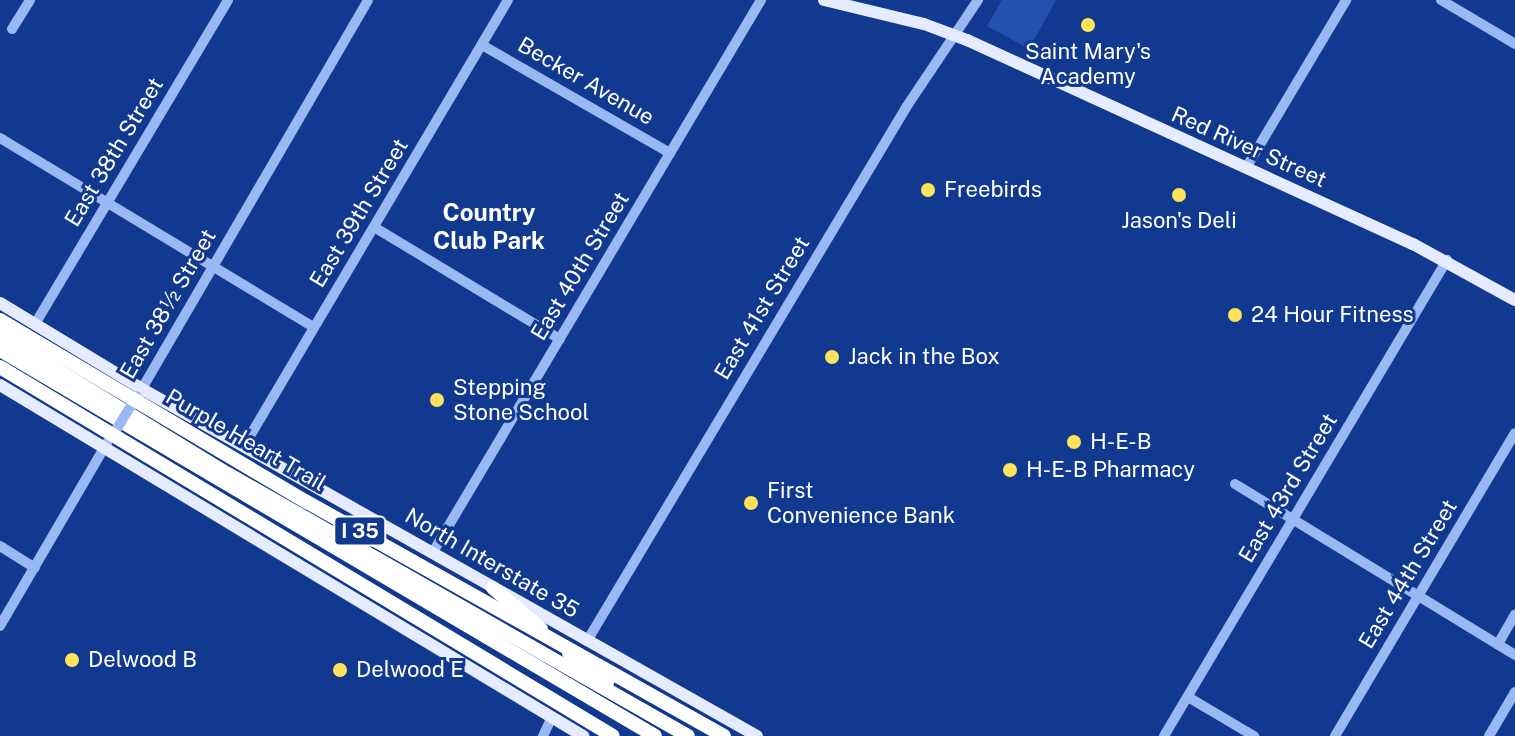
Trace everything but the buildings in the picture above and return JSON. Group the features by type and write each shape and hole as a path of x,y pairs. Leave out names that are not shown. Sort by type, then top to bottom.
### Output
{"highway":[{"name":"Purple Heart Trail","path":"0,320 307,502 724,736"},
{"name":"Purple Heart Trail","path":"0,335 228,474 685,735"},
{"name":"I 35","path":"0,350 655,736"},
{"name":"I 35","path":"0,367 613,736"},
{"path":"493,588 584,666 653,715"}],"main road":[{"name":"Red River Street","path":"824,0 901,18 954,36 1447,260 1515,300"},
{"name":"North Interstate 35","path":"0,303 140,392 244,446 757,736"},
{"path":"0,385 107,443 583,736"},
{"path":"720,715 734,736"}],"street":[{"path":"12,29 30,0"},
{"name":"East 38th Street","path":"35,324 228,0"},
{"name":"East 38½ Street","path":"0,626 368,0"},
{"name":"East 39th Street","path":"244,446 508,0"},
{"name":"East 40th Street","path":"433,552 761,0"},
{"name":"East 41st Street","path":"587,641 907,106 978,0"},
{"path":"1246,168 1346,0"},
{"path":"1441,0 1513,39"},
{"name":"Becker Avenue","path":"482,45 670,153"},
{"path":"0,138 313,327"},
{"path":"374,227 560,339"},
{"name":"East 43rd Street","path":"1164,736 1447,260"},
{"name":"East 44th Street","path":"1335,736 1515,433"},
{"path":"1235,484 1515,655"},
{"path":"0,546 35,568"},
{"path":"1498,644 1515,615"},
{"path":"1489,736 1515,692"},
{"path":"1188,697 1254,736"},
{"path":"543,736 551,719"}],"shaded area":[{"path":"1002,0 1056,0 1029,49 987,26"}],"place":[{"name":"Saint Mary's Academy","path":"1088,25"},
{"name":"Freebirds","path":"928,190"},
{"name":"Jason's Deli","path":"1179,195"},
{"name":"24 Hour Fitness","path":"1235,315"},
{"name":"Jack in the Box","path":"832,357"},
{"name":"Stepping Stone School","path":"437,400"},
{"name":"H-E-B","path":"1074,442"},
{"name":"H-E-B Pharmacy","path":"1010,470"},
{"name":"First Convenience Bank","path":"751,503"},
{"name":"Delwood B","path":"72,660"},
{"name":"Delwood E","path":"340,670"}],"district":[{"name":"Country Club Park","path":"489,227"}]}
